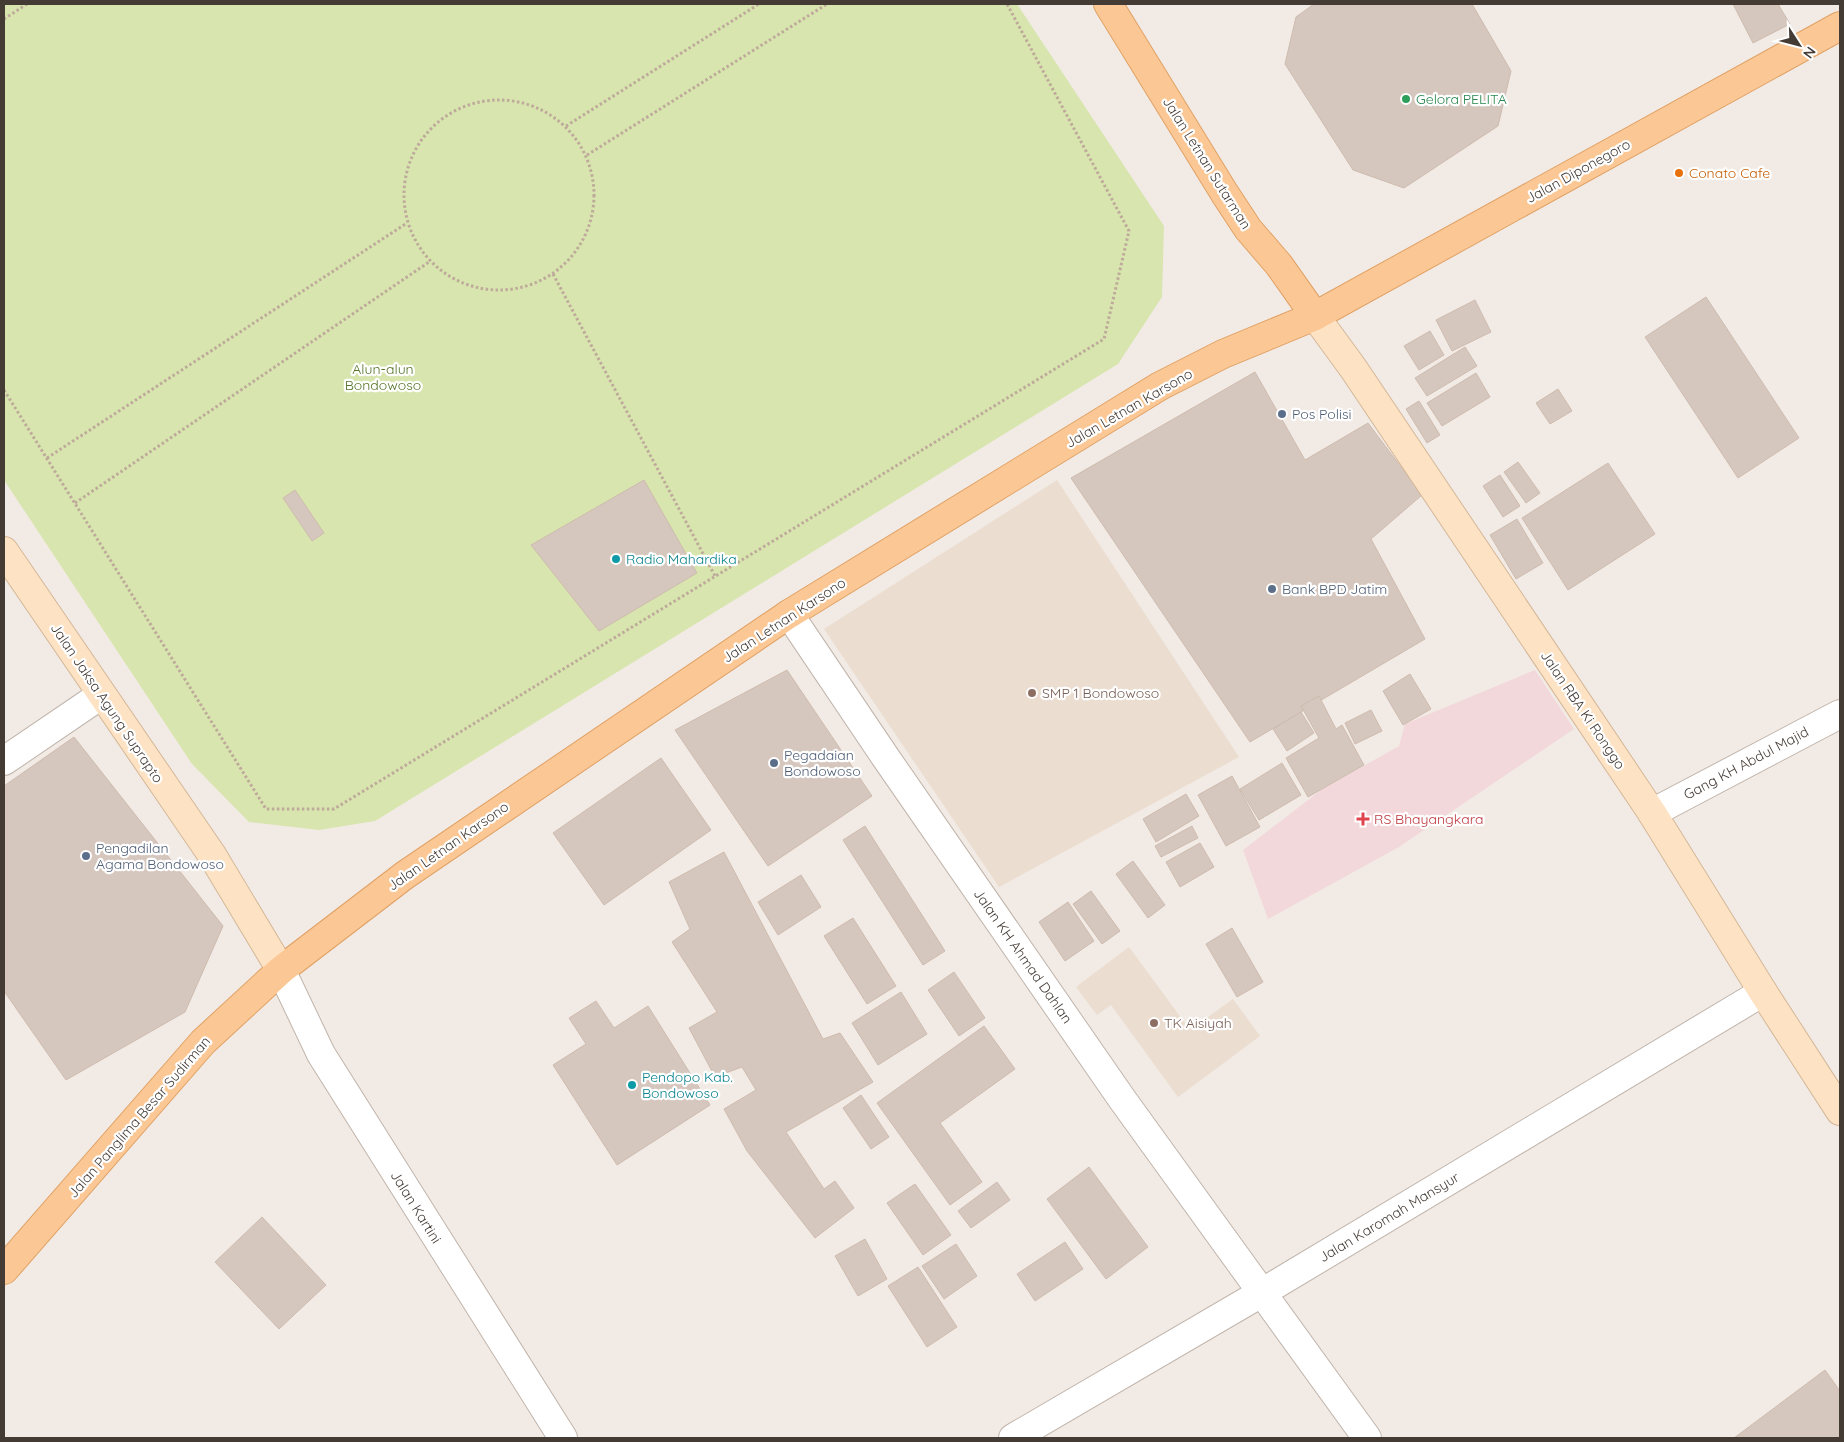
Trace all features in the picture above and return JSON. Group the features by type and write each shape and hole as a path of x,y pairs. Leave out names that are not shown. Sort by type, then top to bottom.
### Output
{"main road":[{"name":"Jalan Letnan Sutarman","path":"1108,4 1248,229 1280,265 1315,316"},
{"name":"Jalan Diponegoro","path":"1315,316 1840,26"},
{"name":"Jalan Letnan Karsono","path":"281,970 405,875 789,614 1160,386 1223,354 1315,316"},
{"name":"Jalan RBA Ki Ronggo","path":"1315,316 1353,368 1652,813 1763,992 1840,1111"},
{"name":"Jalan Jaksa Agung Suprapto","path":"4,551 212,855 281,970"},
{"name":"Jalan Panglima Besar Sudirman","path":"4,1270 203,1042 281,970"}],"street":[{"name":"Jalan KH Ahmad Dahlan","path":"789,614 886,758 1122,1099 1367,1438"},
{"path":"4,761 101,694"},
{"name":"Gang KH Abdul Majid","path":"1652,813 1840,714"},
{"name":"Jalan Kartini","path":"281,970 321,1054 562,1438"},
{"name":"Jalan Karomah Mansyur","path":"1013,1438 1263,1292 1763,992"}],"path":[{"path":"4,19 27,4"},
{"path":"566,126 759,4"},
{"path":"587,155 828,4"},
{"path":"4,390 266,809 334,809 1104,339 1129,230 1007,4"},
{"path":"510,100 540,108 566,126 587,155 595,188 591,221 577,251 553,274 522,288 489,290 457,282 430,262 416,244 407,222 403,192 409,161 425,133 449,113 479,101 510,100"},
{"path":"47,458 407,222"},
{"path":"75,503 430,262"},
{"path":"553,274 715,576"}],"shaded area":[{"name":"SMP 1 Bondowoso","path":"1057,480 1239,757 999,887 824,629"},
{"name":"RS Bhayangkara","path":"1535,670 1574,729 1399,847 1268,919 1243,850 1321,790 1399,746 1405,724"},
{"name":"TK Aisiyah","path":"1129,947 1190,1030 1233,999 1260,1036 1178,1097 1111,1005 1097,1015 1076,987"}],"green space":[{"name":"Alun-alun Bondowoso","path":"4,4 1017,4 1164,226 1162,297 1118,364 375,821 319,830 249,822 192,764 4,480"}],"building":[{"name":"Gelora PELITA","path":"1314,4 1472,4 1511,71 1498,126 1404,188 1353,170 1285,64 1296,17"},
{"path":"1733,4 1778,4 1790,24 1753,43"},
{"path":"1706,297 1799,438 1738,478 1645,337"},
{"path":"1475,300 1491,332 1452,351 1436,320"},
{"path":"1430,331 1444,355 1419,370 1404,346"},
{"path":"1465,347 1477,366 1427,396 1415,378"},
{"name":"Bank BPD Jatim","path":"1255,372 1305,460 1368,423 1422,495 1371,539 1425,639 1250,742 1071,478"},
{"path":"1476,373 1490,397 1442,426 1427,403"},
{"path":"1558,389 1572,411 1550,424 1536,403"},
{"path":"1419,401 1440,435 1427,443 1406,409"},
{"path":"1518,462 1540,493 1526,503 1504,472"},
{"path":"1608,463 1655,534 1568,590 1522,518"},
{"path":"1500,475 1520,506 1503,517 1483,486"},
{"name":"Radio Mahardika","path":"644,480 697,573 599,631 531,545"},
{"path":"295,490 324,533 312,541 283,498"},
{"path":"1517,519 1543,563 1516,579 1490,535"},
{"name":"Pegadaian Bondowoso","path":"787,670 872,796 768,866 675,730"},
{"path":"1410,674 1431,709 1403,725 1383,691"},
{"path":"1319,696 1336,729 1342,725 1364,765 1308,797 1286,758 1319,738 1301,706"},
{"path":"1371,710 1382,731 1355,744 1345,723"},
{"path":"1301,712 1314,733 1287,751 1273,729"},
{"name":"Pengadilan Agama Bondowoso","path":"74,737 223,926 185,1012 66,1080 4,991 4,786"},
{"path":"661,758 711,830 604,905 553,833"},
{"path":"1282,763 1301,795 1259,820 1240,789"},
{"path":"1232,776 1260,827 1226,846 1198,795"},
{"path":"1186,794 1199,816 1156,842 1143,819"},
{"path":"865,826 945,951 923,965 843,840"},
{"path":"1192,826 1198,838 1161,857 1155,846"},
{"path":"1200,843 1214,867 1180,887 1166,862"},
{"path":"724,852 823,1039 840,1033 873,1082 786,1132 824,1189 835,1181 854,1208 815,1238 747,1151 724,1109 756,1090 742,1067 715,1077 689,1028 717,1012 672,942 690,929 669,882"},
{"path":"1133,861 1165,905 1148,918 1116,874"},
{"path":"801,875 821,907 778,935 758,902"},
{"path":"1091,891 1120,931 1102,944 1073,904"},
{"path":"1068,902 1094,941 1065,961 1039,922"},
{"path":"853,918 896,986 867,1004 824,936"},
{"path":"1232,928 1263,982 1237,997 1206,944"},
{"path":"954,972 985,1018 959,1036 928,990"},
{"path":"901,992 927,1034 878,1065 852,1023"},
{"name":"Pendopo Kab. Bondowoso","path":"596,1001 614,1028 648,1006 710,1105 617,1165 553,1065 586,1044 569,1018"},
{"path":"984,1026 1015,1069 940,1123 982,1182 950,1205 877,1103"},
{"path":"861,1095 889,1137 871,1149 843,1108"},
{"path":"1089,1167 1148,1247 1106,1279 1047,1199"},
{"path":"997,1182 1010,1200 971,1228 958,1211"},
{"path":"915,1184 951,1235 923,1255 887,1203"},
{"path":"262,1217 326,1285 279,1329 215,1262"},
{"path":"865,1239 887,1279 858,1296 835,1256"},
{"path":"1065,1242 1083,1269 1035,1301 1017,1274"},
{"path":"956,1244 977,1276 944,1299 922,1266"},
{"path":"918,1267 957,1327 927,1347 888,1286"},
{"path":"1825,1370 1840,1391 1840,1438 1734,1438"}],"place":[{"name":"Gelora PELITA","path":"1406,99"},
{"name":"Conato Cafe","path":"1679,173"},
{"name":"Pos Polisi","path":"1282,414"},
{"name":"Radio Mahardika","path":"616,559"},
{"name":"Bank BPD Jatim","path":"1272,589"},
{"name":"SMP 1 Bondowoso","path":"1032,693"},
{"name":"Pegadaian Bondowoso","path":"774,763"},
{"name":"RS Bhayangkara","path":"1363,819"},
{"name":"Pengadilan Agama Bondowoso","path":"86,856"},
{"name":"TK Aisiyah","path":"1154,1023"},
{"name":"Pendopo Kab. Bondowoso","path":"632,1085"}]}
